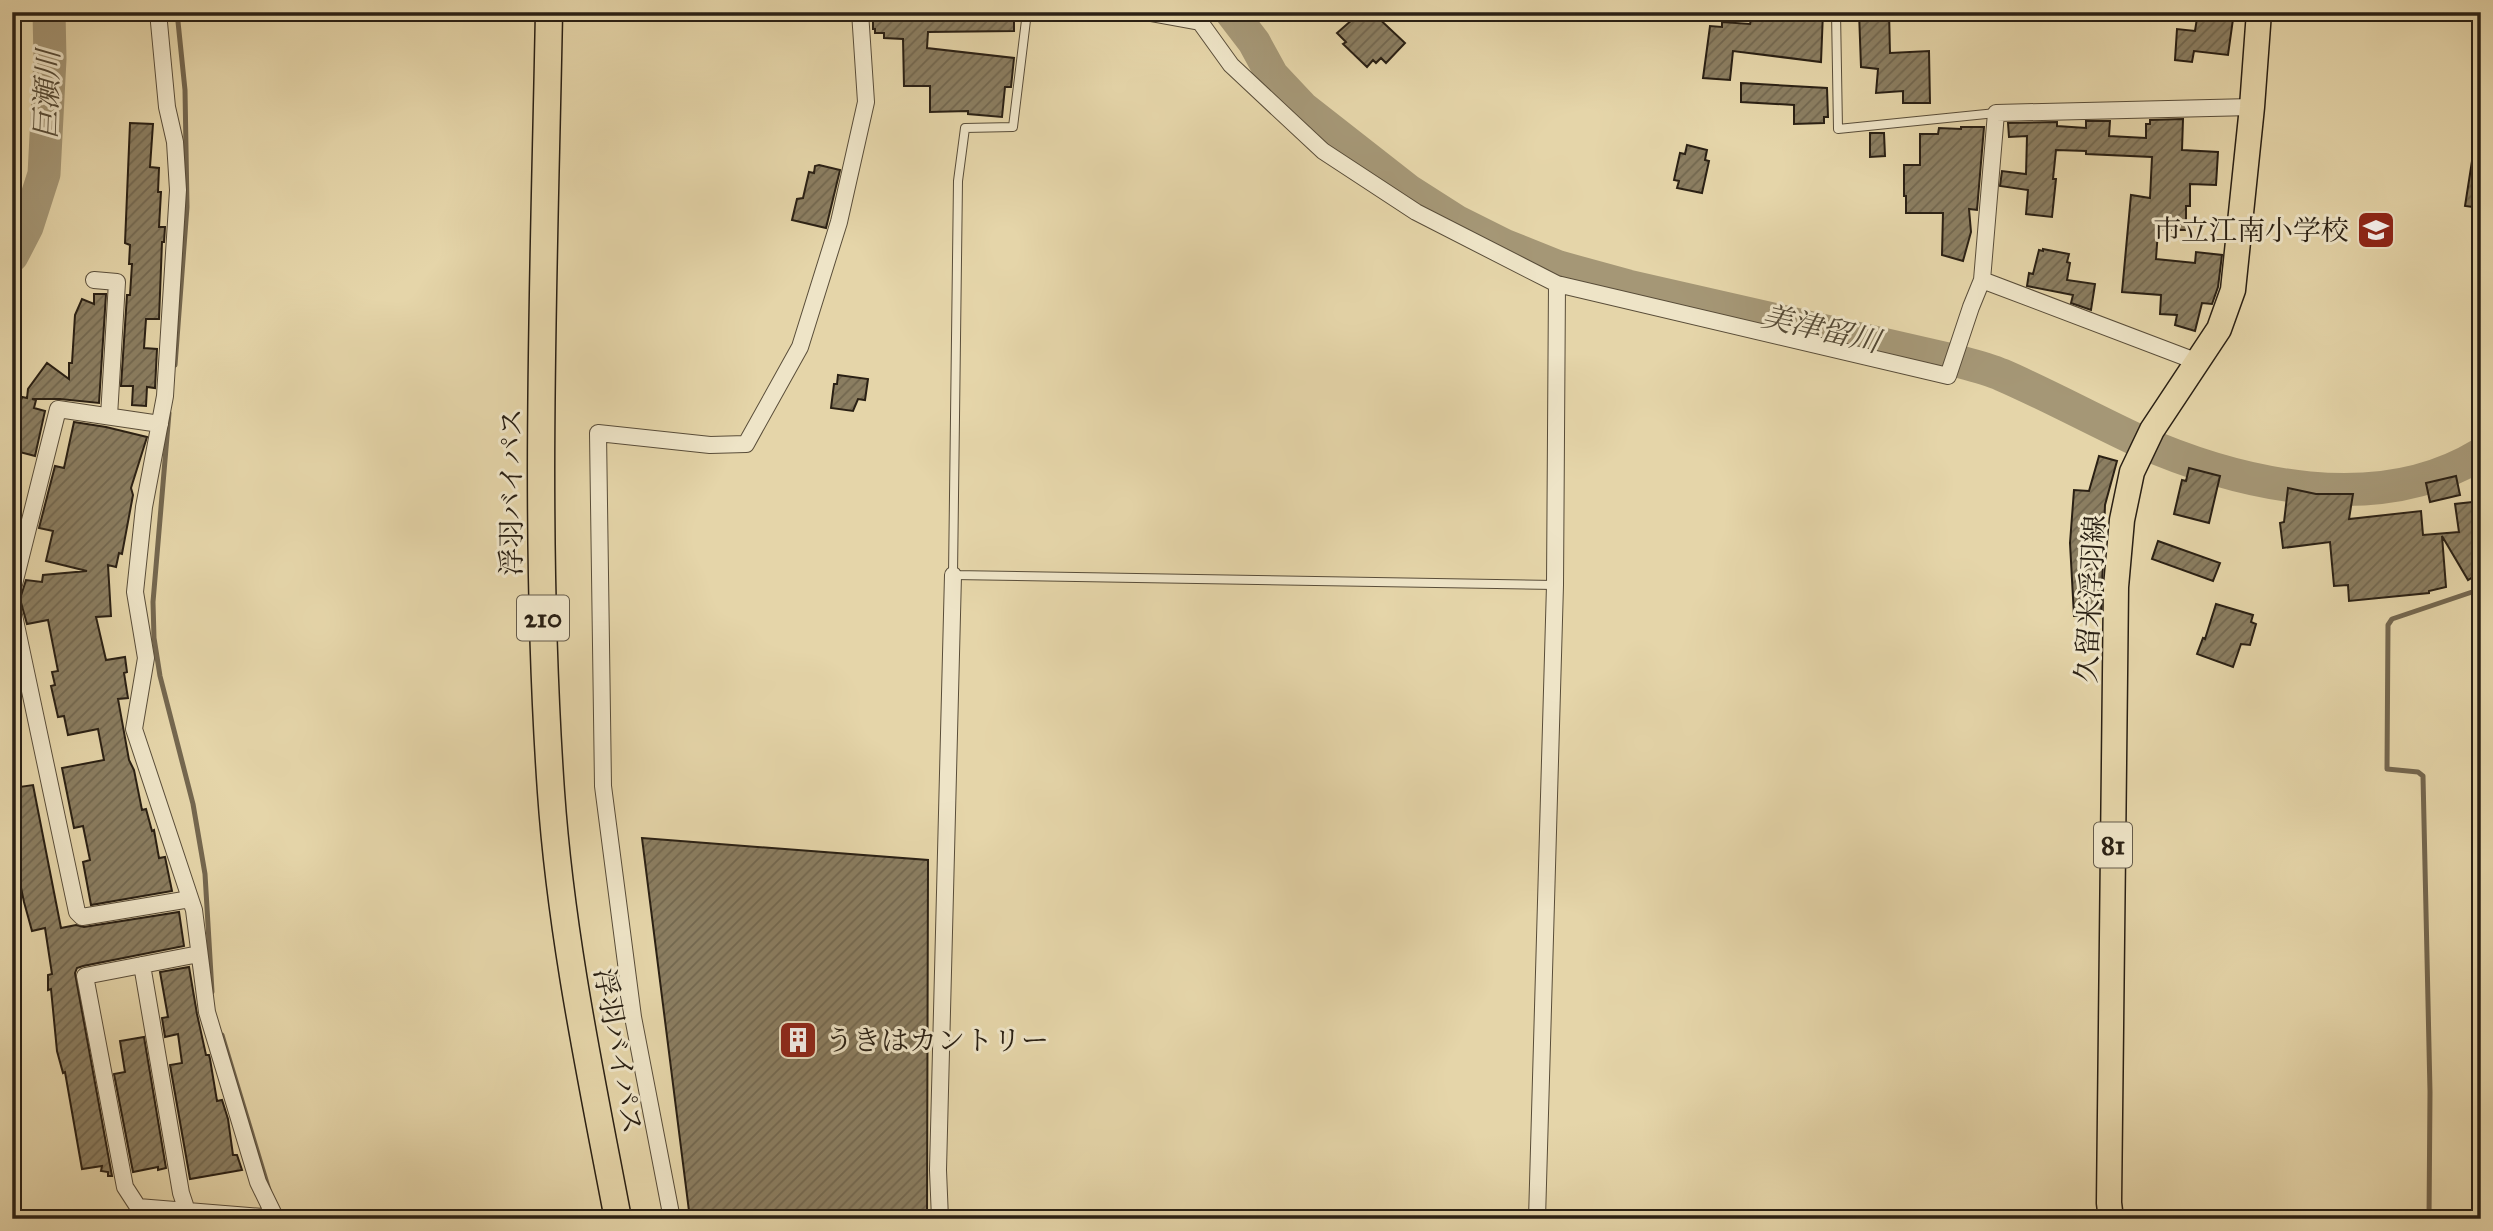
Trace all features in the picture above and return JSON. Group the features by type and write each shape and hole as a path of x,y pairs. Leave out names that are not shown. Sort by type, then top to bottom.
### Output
{"highway":[{"name":"浮羽バイパス","path":"550,12 541,432 542,604 551,793 572,975 618,1219"}],"main road":[{"name":"久留米浮羽線","path":"2111,1219 2108,1089 2116,587 2122,520 2132,472 2152,430 2219,329 2233,290 2259,12"}],"street":[{"path":"158,12 167,107 175,142 178,190 165,396 144,507 135,592 146,658 134,729 194,909 207,1012 258,1182 276,1219 144,1213 125,1187 85,976 199,954"},
{"path":"672,1219 632,1017 603,786 598,433 710,444 746,444 800,347 839,222 866,102 860,12"},
{"path":"1145,12 1200,22 1231,65 1323,151 1416,212 1557,284 1948,376 1982,280 1996,113 2252,107"},
{"path":"94,280 117,282 109,416"},
{"path":"1982,280 2198,362"},
{"path":"1536,1219 1556,585 1557,284"},
{"path":"12,592 58,409 160,424"},
{"path":"940,1219 938,1170 953,575"},
{"path":"12,606 77,912 82,917 190,899"},
{"path":"142,965 181,1193 195,1214"}],"lane":[{"path":"1027,12 1013,127 965,128 958,181 953,575 1556,585"},
{"path":"1836,12 1838,130 1996,113"}],"building":[{"path":"873,12 1014,12 1014,31 928,32 927,48 1014,58 1011,87 1005,87 1002,117 968,114 968,111 930,112 930,86 904,86 903,39 884,38 884,33 875,33"},
{"path":"1361,12 1372,12 1405,43 1386,63 1381,58 1376,63 1373,60 1367,67 1343,44 1346,42 1337,33"},
{"path":"1760,12 1823,12 1821,62 1733,51 1730,80 1703,78 1710,26 1722,27 1722,22 1750,24 1751,20 1759,19"},
{"path":"1859,12 1889,12 1890,53 1929,51 1930,103 1903,103 1903,91 1876,93 1878,69 1861,67"},
{"path":"2198,12 2234,12 2228,55 2194,51 2192,62 2175,60 2177,29 2195,31"},
{"path":"1741,83 1827,88 1828,117 1824,117 1824,123 1794,124 1794,105 1741,102"},
{"path":"2183,119 2182,150 2218,152 2216,185 2190,184 2186,230 2158,230 2156,259 2195,263 2196,252 2222,255 2218,287 2212,304 2202,303 2195,331 2175,325 2177,315 2160,314 2161,295 2122,292 2131,195 2150,198 2152,157 2056,150 2052,217 2026,214 2028,190 2000,186 2002,171 2026,174 2027,136 2009,137 2008,123 2057,122 2057,126 2086,128 2086,121 2110,121 2109,136 2146,138 2146,124 2150,124 2150,120"},
{"path":"130,123 153,124 150,167 159,168 159,227 165,227 159,319 146,319 144,348 157,349 155,388 147,387 146,406 132,405 133,386 121,386 127,295 130,295 132,264 129,264 130,245 125,243"},
{"path":"1984,127 1977,210 1969,209 1971,232 1963,261 1942,255 1943,213 1906,213 1904,196 1904,165 1920,165 1920,134 1938,134 1939,128"},
{"path":"1870,133 1884,133 1885,156 1870,157"},
{"path":"1687,145 1707,150 1705,160 1709,161 1702,193 1677,188 1679,181 1674,180 1680,153 1685,154"},
{"path":"2472,161 2481,162 2481,208 2465,206"},
{"path":"815,166 840,170 826,228 792,220 797,199 803,198 809,172 814,173"},
{"path":"2039,250 2069,254 2067,280 2095,284 2091,310 2071,303 2073,295 2027,286 2029,273 2033,274"},
{"path":"94,294 106,294 99,403 32,399 36,400 34,408 45,411 35,456 12,450 12,419 15,406 19,407 22,397 27,398 28,389 47,363 69,379 75,315 82,299 94,304"},
{"path":"838,375 868,379 865,400 858,399 853,411 831,408"},
{"path":"74,422 147,437 131,488 133,495 122,554 119,553 116,567 108,565 111,616 96,617 106,660 125,657 127,672 124,673 128,698 118,699 129,760 134,770 142,810 146,809 152,831 154,830 159,858 165,857 172,891 91,905 83,862 90,860 83,826 74,828 62,768 104,760 98,729 68,735 64,716 58,717 51,686 55,685 52,672 58,671 48,620 27,624 20,599 26,580 42,582 43,575 87,571 46,561 53,531 39,528 55,466 64,468"},
{"path":"2099,456 2117,461 2105,505 2101,616 2074,616 2070,543 2074,490 2089,491"},
{"path":"2189,468 2220,476 2209,523 2174,514 2182,480 2186,481"},
{"path":"2456,476 2460,495 2430,502 2426,483"},
{"path":"2288,488 2316,494 2353,494 2349,519 2421,511 2423,535 2459,532 2455,504 2481,501 2481,572 2468,580 2442,536 2446,587 2429,593 2349,601 2348,585 2334,586 2330,542 2283,548 2280,523 2284,522"},
{"path":"2158,541 2220,563 2213,581 2152,559"},
{"path":"2216,604 2253,615 2251,622 2256,624 2250,645 2241,644 2233,667 2197,654 2203,638 2205,639"},
{"path":"33,785 61,928 179,912 184,946 83,966 77,968 75,973 112,1176 101,1171 102,1166 82,1169 65,1072 63,1073 57,1051 51,989 48,990 48,975 52,974 45,928 32,931 12,845 12,788"},
{"name":"うきはカントリー","path":"642,838 928,860 927,1219 690,1219"},
{"path":"189,967 217,1101 222,1100 228,1119 233,1155 237,1155 242,1170 190,1179 170,1065 182,1063 178,1034 165,1037 162,1018 168,1017 160,972"},
{"path":"144,1037 166,1168 133,1172 114,1074 125,1072 120,1041"}],"waterway":[{"name":"巨瀬川","path":"12,256 27,227 44,174 50,59 49,12"},
{"path":"175,365 187,207 185,90 177,12"},
{"name":"美津留川","path":"1231,12 1254,42 1272,75 1303,108 1409,191 1456,221 1504,245 1559,267 1628,286 1980,367 2137,440 2220,470 2264,481 2309,488 2354,489 2398,485 2441,473 2481,454"},
{"path":"169,413 153,602 154,638 160,676 193,804 205,874 212,992"},
{"path":"2429,1219 2430,1092 2423,776 2418,772 2387,769 2388,625 2392,619 2481,589"},
{"path":"222,1035 269,1190"}],"place":[{"name":"市立江南小学校","path":"2376,230"},
{"name":"うきはカントリー","path":"798,1040"}]}
